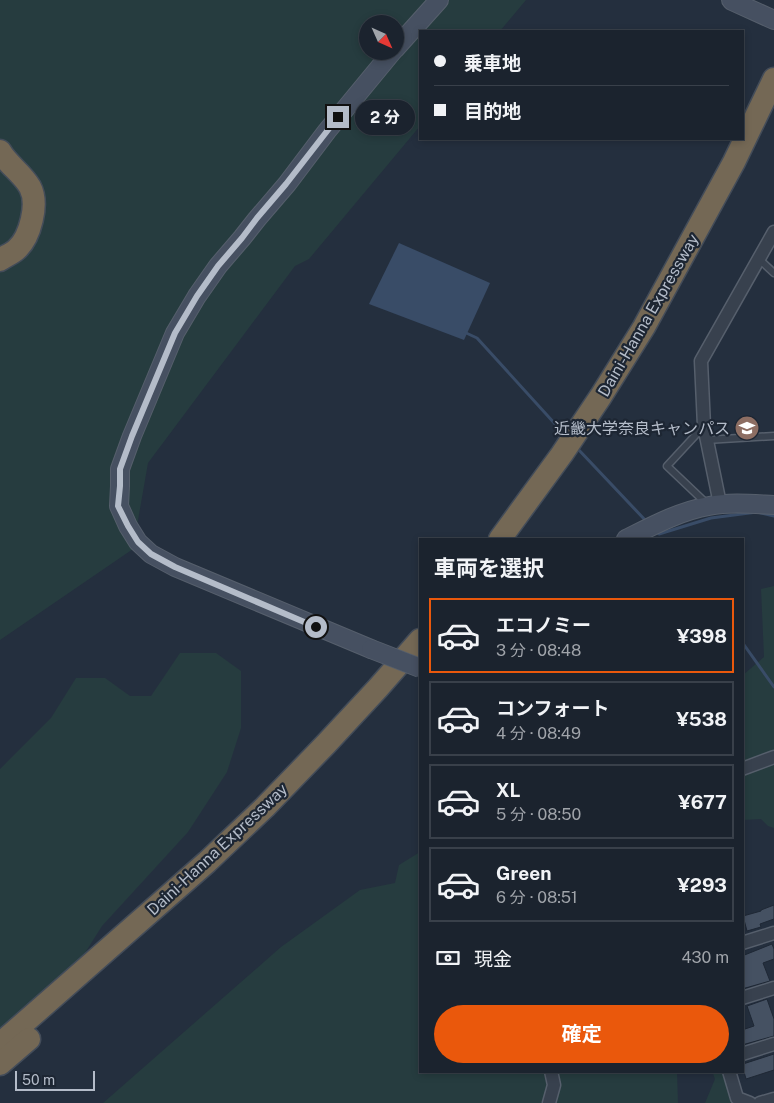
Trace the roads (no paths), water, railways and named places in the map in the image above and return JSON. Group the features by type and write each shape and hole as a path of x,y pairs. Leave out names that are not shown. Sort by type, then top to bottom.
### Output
{"highway":[{"name":"Daini-Hanna Expressway","path":"501,538 562,454 644,327 734,162 774,79"},
{"name":"Daini-Hanna Expressway","path":"520,538 574,463 657,334 702,255 774,113"},
{"path":"0,151 27,183 33,196 34,204 26,239 16,250 0,260"},
{"name":"Daini-Hanna Expressway","path":"0,1044 207,862 265,807 333,738 419,641"},
{"name":"Daini-Hanna Expressway","path":"0,1064 209,880 276,817 337,755 419,663"}],"street":[{"path":"404,39 439,0"},
{"path":"731,0 774,20"},
{"path":"386,60 218,266 197,296 175,333 132,436 120,469 118,506 138,542 151,554 289,616 419,668"},
{"path":"714,505 704,426 701,361 774,232"},
{"path":"628,538 687,512 714,505 739,503 774,505"},
{"path":"744,768 774,757"},
{"path":"744,942 774,933"},
{"path":"744,997 774,988"},
{"path":"744,1053 774,1044"},
{"path":"549,1103 554,1085 551,1073"},
{"path":"730,1073 737,1098 750,1103"},
{"path":"760,1103 774,1099"}],"lane":[{"path":"759,258 774,273"},
{"path":"704,426 666,466 714,505"},
{"path":"706,440 774,436"}],"water":[{"path":"399,243 490,283 464,340 369,304"}],"waterway":[{"path":"464,332 477,338 566,436"},
{"path":"577,448 646,521"},
{"path":"656,531 659,534 711,518 757,512 774,516"},
{"path":"744,645 774,687"}],"place":[{"name":"近畿大学奈良キャンパス","path":"747,428"}]}
